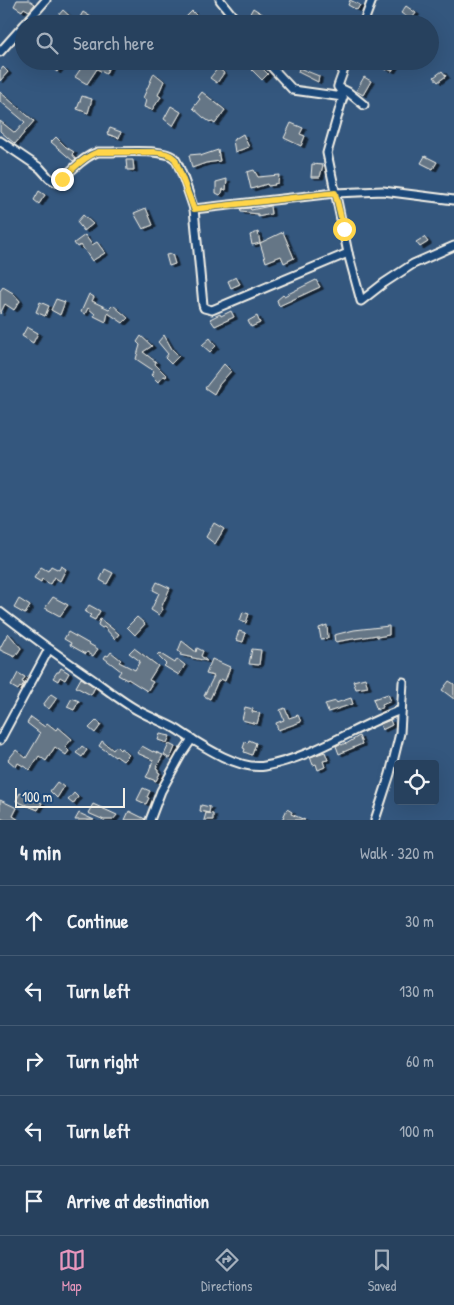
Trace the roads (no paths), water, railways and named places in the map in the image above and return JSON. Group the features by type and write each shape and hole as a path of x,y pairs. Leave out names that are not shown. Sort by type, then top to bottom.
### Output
{"street":[{"path":"33,15 46,0"},
{"path":"220,0 232,15"},
{"path":"366,15 372,0"},
{"path":"0,52 15,35"},
{"path":"274,70 293,90 343,97"},
{"path":"344,70 338,86 343,97 327,153 348,253 361,301 413,264 454,246"},
{"path":"338,86 364,105"},
{"path":"0,141 40,168 49,178 56,182 82,161 98,152 154,152 167,154 175,159 194,209 203,305 208,310 212,310 348,253"},
{"path":"194,209 335,193 384,191 454,200"},
{"path":"0,612 133,708 174,728 213,752 249,766 264,767 294,758 342,738 380,717 401,710"},
{"path":"0,740 49,649"},
{"path":"375,820 390,774 400,733 403,682"},
{"path":"150,820 161,791 192,739"}]}
